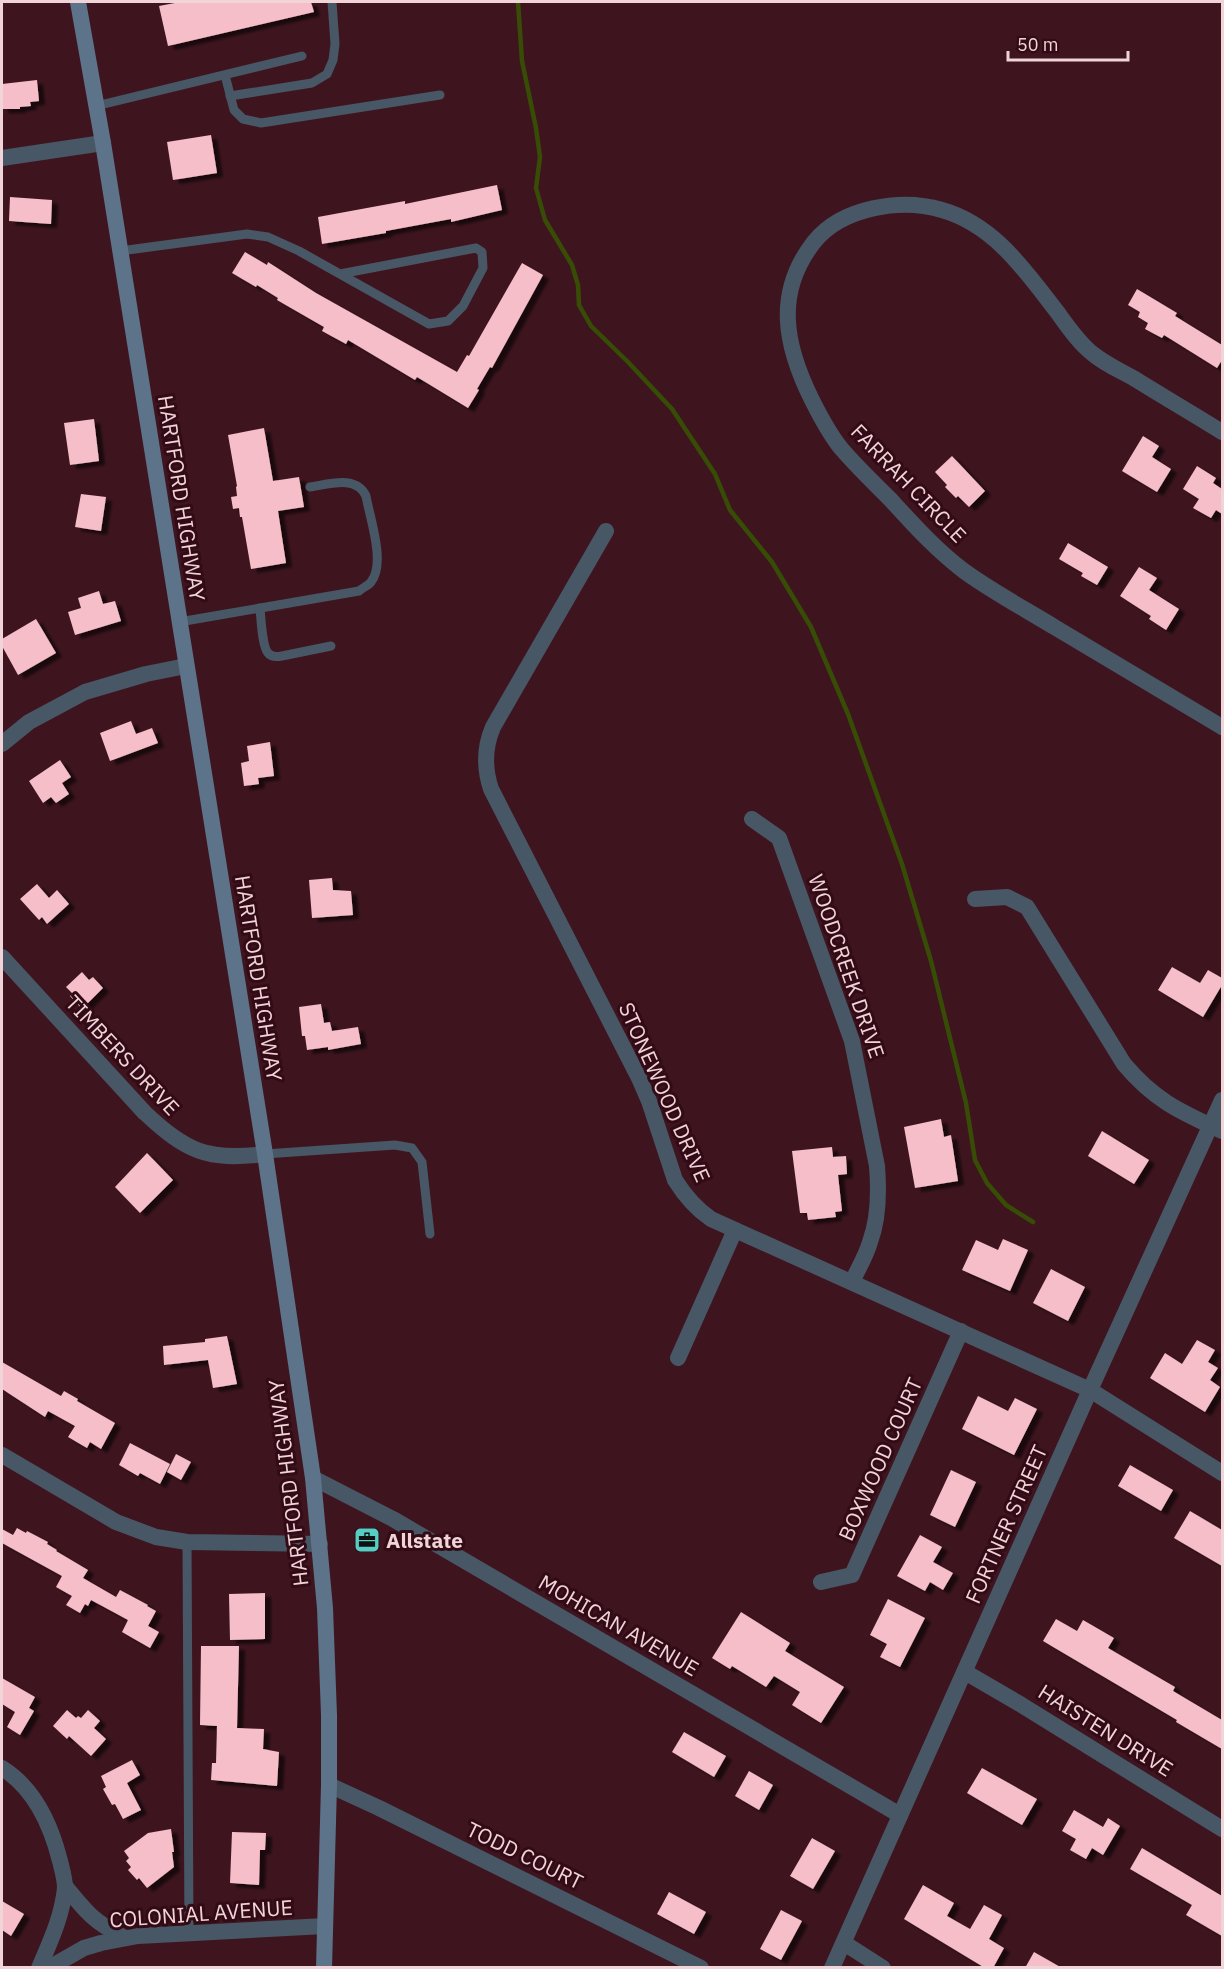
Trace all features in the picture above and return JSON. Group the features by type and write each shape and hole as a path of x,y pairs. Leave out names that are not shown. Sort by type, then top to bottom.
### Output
{"main road":[{"name":"HARTFORD HIGHWAY","path":"78,2 103,143 265,1154 313,1478 325,1608 329,1785 324,1968"}],"street":[{"path":"2,158 103,143"},
{"name":"FARRAH CIRCLE","path":"1222,432 1093,354 1075,335 1014,257 978,228 942,210 895,206 872,208 837,221 821,233 807,251 792,281 787,315 790,344 799,375 819,415 839,446 929,541 977,580 1222,727"},
{"name":"STONEWOOD DRIVE","path":"606,531 493,727 486,747 486,769 491,789 639,1078 675,1180 682,1191 700,1211 711,1219 1090,1390 1222,1473"},
{"path":"2,744 29,722 85,692 146,674 186,666"},
{"name":"WOODCREEK DRIVE","path":"752,819 779,838 852,1041 879,1186 877,1210 870,1242 852,1282"},
{"path":"975,899 1006,897 1027,907 1124,1065 1140,1083 1163,1102 1216,1128"},
{"name":"TIMBERS DRIVE","path":"2,957 167,1134 184,1146 202,1153 221,1156 265,1154"},
{"name":"FORTNER STREET","path":"832,1968 1090,1390 1216,1128 1222,1100"},
{"path":"678,1358 735,1230"},
{"name":"BOXWOOD COURT","path":"821,1582 852,1575 961,1331"},
{"path":"2,1455 116,1522 156,1537 187,1542 320,1544"},
{"name":"MOHICAN AVENUE","path":"313,1478 393,1519 900,1815"},
{"name":"HAISTEN DRIVE","path":"965,1672 1222,1828"},
{"path":"2,1768 22,1786 42,1812 55,1842 65,1886 60,1917 39,1968"},
{"name":"TODD COURT","path":"329,1785 701,1968"},
{"path":"65,1886 88,1914 103,1927 125,1938"},
{"name":"COLONIAL AVENUE","path":"49,1968 84,1948 101,1942 125,1938 325,1926"},
{"path":"844,1943 883,1968"}],"lane":[{"path":"230,96 312,83 327,74 333,60 335,44 332,2"},
{"path":"96,106 302,56"},
{"path":"225,75 234,110 243,119 261,123 440,95"},
{"path":"120,251 247,234 268,237 299,251 429,324 448,321 463,306 483,268 482,252 476,248 340,274"},
{"path":"179,622 359,591 371,582 378,557 366,496 362,488 351,482 310,487"},
{"path":"260,608 265,648 268,654 274,657 282,656 331,646"},
{"path":"265,1154 395,1144 412,1148 422,1162 430,1234"},
{"path":"187,1542 189,1933"}],"building":[{"path":"180,2 311,2 314,12 168,46 159,6"},
{"path":"37,80 39,101 30,102 31,106 20,107 20,109 2,109 2,84"},
{"path":"211,135 217,173 173,180 167,142"},
{"path":"497,185 502,210 451,222 451,219 322,244 318,217 405,201 405,204"},
{"path":"10,197 52,200 51,224 9,221"},
{"path":"245,252 267,265 268,262 316,293 457,372 467,355 469,356 522,263 543,275 468,408 417,377 415,380 348,340 346,344 322,331 324,327 277,300 278,298 257,285 256,287 232,273"},
{"path":"1137,289 1177,313 1175,316 1222,345 1222,360 1217,368 1164,335 1162,338 1145,329 1148,323 1138,317 1140,312 1128,305"},
{"path":"94,419 99,461 70,465 64,423"},
{"path":"264,428 273,481 299,477 304,507 278,511 286,563 251,569 242,517 240,517 239,508 233,509 231,497 237,496 237,486 228,435"},
{"path":"1143,436 1159,446 1152,457 1171,469 1157,492 1122,471"},
{"path":"952,456 985,491 969,507 945,487 947,485 935,472"},
{"path":"1197,466 1216,478 1213,483 1222,489 1222,514 1216,510 1211,518 1193,508 1199,499 1183,489"},
{"path":"81,494 106,497 101,531 75,527"},
{"path":"1068,543 1108,567 1097,585 1081,576 1083,573 1059,559"},
{"path":"1139,567 1157,578 1149,590 1179,609 1166,630 1149,619 1151,616 1120,596"},
{"path":"99,591 103,604 115,601 121,621 75,635 68,612 81,608 78,598"},
{"path":"36,619 56,653 18,675 2,646 2,639"},
{"path":"131,721 136,734 152,728 158,743 110,761 100,733"},
{"path":"270,742 274,776 258,778 259,784 244,786 241,763 249,761 247,746"},
{"path":"60,760 71,777 62,783 69,794 56,803 51,797 43,803 29,781"},
{"path":"332,878 333,890 351,891 353,915 312,918 309,880"},
{"path":"37,884 49,898 57,890 69,904 47,924 42,917 39,920 20,899"},
{"path":"1172,967 1200,983 1208,970 1222,978 1222,985 1203,1017 1158,990"},
{"path":"82,972 89,980 93,977 103,988 82,1009 70,996 73,994 66,987"},
{"path":"321,1004 324,1023 330,1022 332,1031 358,1027 361,1044 328,1050 328,1047 307,1050 305,1036 302,1036 299,1007"},
{"path":"941,1119 944,1137 951,1135 958,1181 915,1188 904,1127"},
{"path":"1102,1131 1149,1160 1134,1184 1088,1156"},
{"path":"832,1147 833,1157 846,1156 847,1174 838,1175 842,1211 835,1212 836,1217 808,1220 807,1213 800,1213 792,1151"},
{"path":"147,1153 173,1180 140,1213 115,1187"},
{"path":"1003,1239 1028,1250 1010,1291 962,1270 976,1240 998,1250"},
{"path":"1051,1269 1085,1287 1068,1321 1033,1303"},
{"path":"227,1336 237,1384 213,1388 208,1360 164,1365 163,1346 205,1342 205,1339"},
{"path":"1197,1340 1215,1350 1208,1362 1218,1368 1210,1380 1220,1387 1205,1412 1150,1378 1165,1353 1182,1364"},
{"path":"2,1362 61,1396 64,1391 115,1423 101,1449 90,1442 87,1448 68,1437 75,1426 48,1411 45,1417 2,1389"},
{"path":"978,1396 1008,1411 1015,1398 1037,1409 1014,1455 962,1429"},
{"path":"130,1443 170,1464 160,1484 140,1473 138,1476 119,1465"},
{"path":"176,1454 191,1462 181,1480 167,1472"},
{"path":"1130,1465 1173,1490 1161,1511 1118,1486"},
{"path":"951,1470 976,1482 955,1527 930,1515"},
{"path":"1190,1511 1222,1530 1222,1566 1174,1538"},
{"path":"17,1528 48,1542 47,1544 56,1551 88,1570 83,1578 116,1597 120,1590 156,1611 148,1626 159,1632 150,1648 122,1632 128,1620 91,1600 88,1606 85,1604 80,1613 66,1605 72,1596 56,1587 62,1576 2,1543 2,1529 13,1535"},
{"path":"920,1535 942,1547 933,1562 953,1573 943,1590 930,1582 925,1591 897,1576"},
{"path":"265,1593 265,1639 230,1640 229,1594"},
{"path":"888,1599 925,1618 900,1667 880,1657 887,1644 870,1635"},
{"path":"741,1612 790,1643 785,1651 844,1687 821,1723 792,1705 800,1692 774,1676 766,1687 732,1666 730,1669 712,1658"},
{"path":"1056,1619 1077,1631 1083,1620 1114,1638 1108,1648 1175,1687 1173,1691 1222,1720 1222,1749 1043,1641"},
{"path":"201,1646 239,1646 237,1728 264,1729 263,1749 279,1752 277,1786 211,1780 212,1763 216,1763 217,1726 200,1725"},
{"path":"2,1678 35,1697 29,1708 34,1711 20,1735 7,1727 15,1712 2,1704"},
{"path":"67,1710 76,1718 78,1716 81,1718 88,1710 100,1721 94,1728 106,1739 91,1756 69,1736 67,1739 53,1726"},
{"path":"684,1732 726,1756 714,1777 672,1752"},
{"path":"132,1760 140,1775 127,1783 141,1810 123,1819 103,1789 106,1787 101,1776"},
{"path":"982,1768 1037,1799 1022,1825 967,1793"},
{"path":"749,1771 773,1785 759,1810 735,1796"},
{"path":"1074,1810 1103,1827 1108,1818 1120,1826 1103,1855 1092,1848 1086,1859 1070,1850 1076,1839 1062,1831"},
{"path":"171,1829 174,1867 147,1888 128,1870 131,1867 126,1861 129,1858 124,1851 148,1833"},
{"path":"232,1832 266,1833 265,1850 260,1850 259,1885 230,1883"},
{"path":"812,1838 835,1851 813,1889 790,1876"},
{"path":"1142,1848 1222,1896 1222,1936 1186,1915 1192,1905 1130,1869"},
{"path":"923,1885 954,1903 947,1916 970,1929 984,1905 1002,1915 989,1939 1004,1948 993,1968 985,1968 904,1919"},
{"path":"669,1892 706,1912 694,1934 657,1914"},
{"path":"2,1901 24,1914 11,1936 2,1930"},
{"path":"781,1910 802,1921 781,1960 760,1949"},
{"path":"1034,1952 1062,1968 1025,1968"}],"waterway":[{"path":"518,2 522,61 540,157 536,188 545,220 572,265 578,285 579,305 591,326 672,409 715,474 730,510 772,562 811,627 848,714 902,864 931,961 966,1103 975,1160 987,1183 1006,1205 1033,1222"}],"place":[{"name":"Allstate","path":"367,1540"}]}
